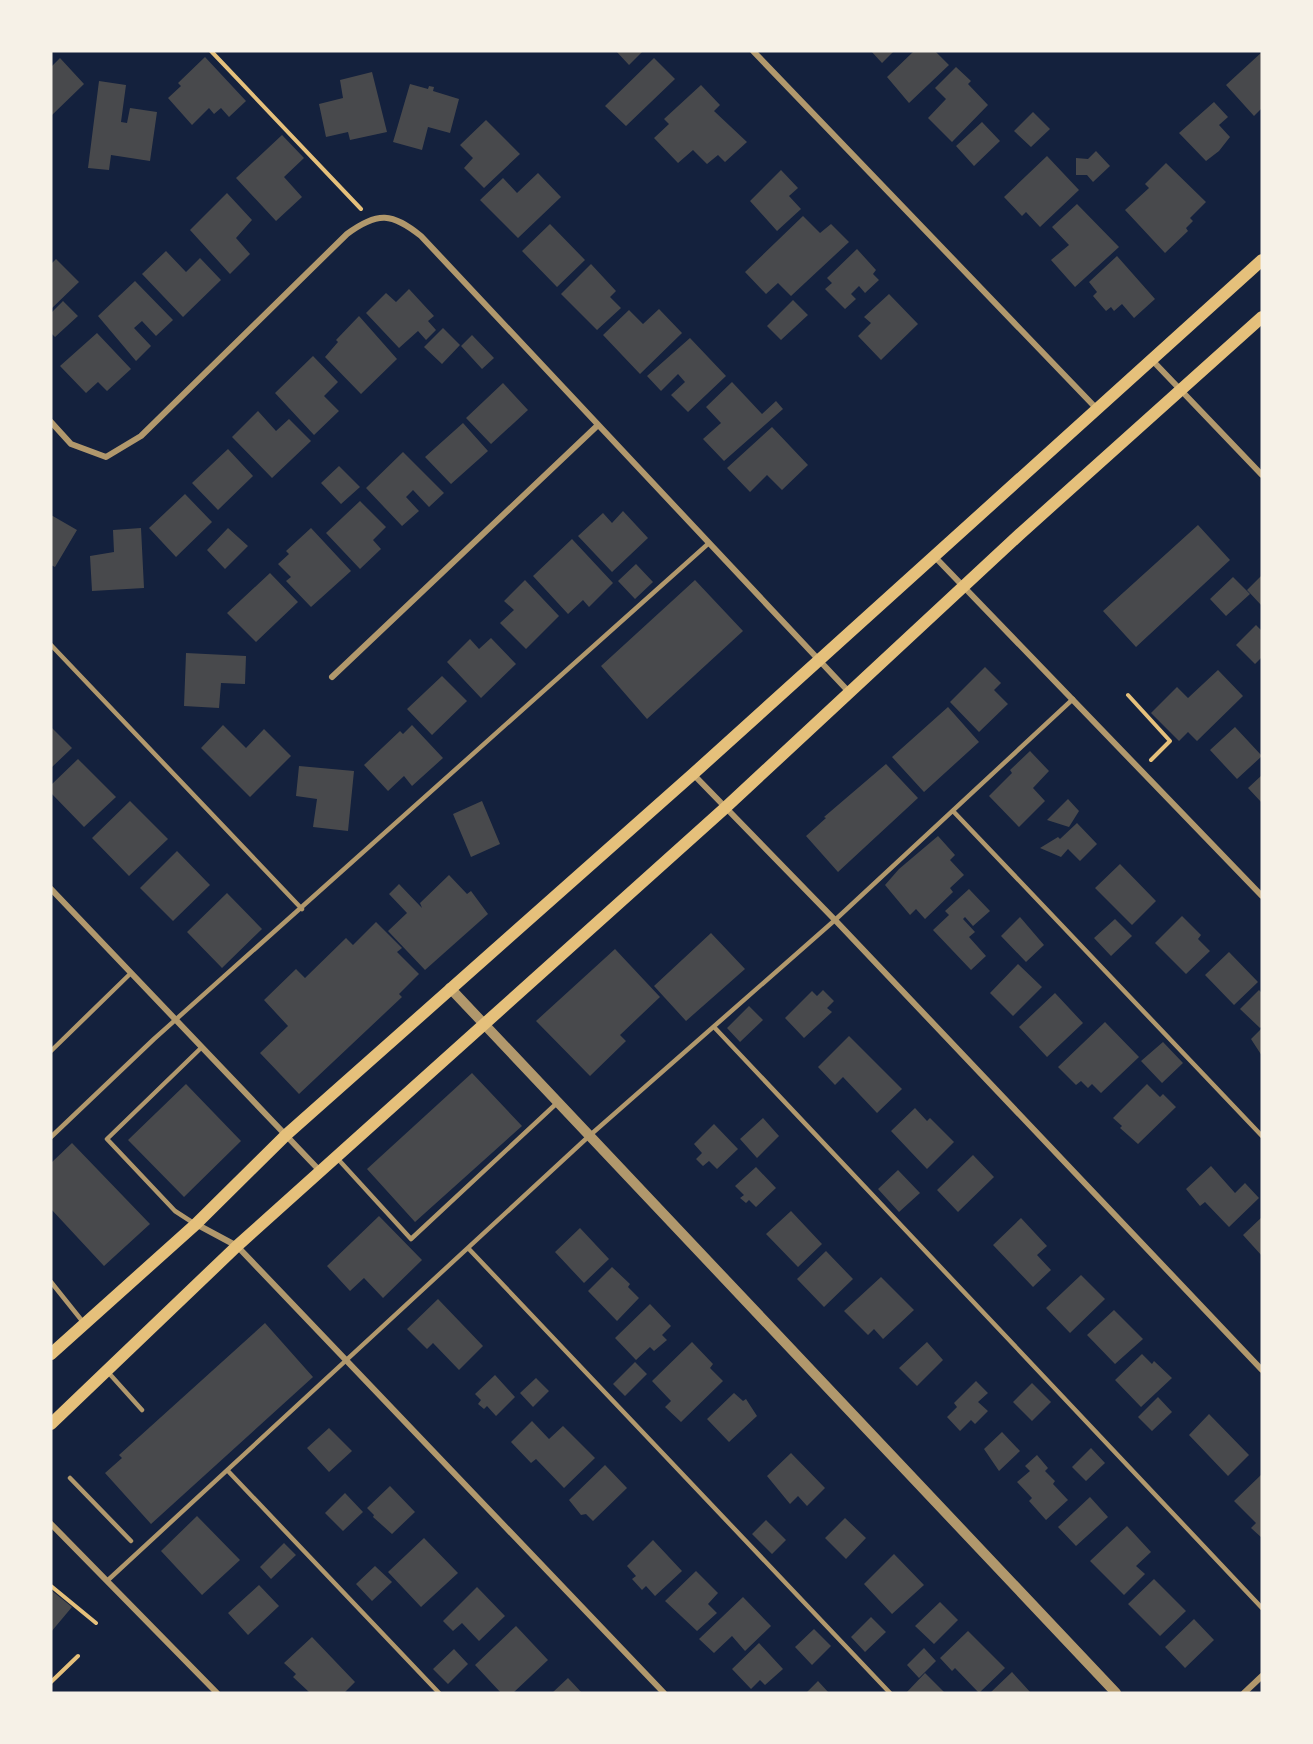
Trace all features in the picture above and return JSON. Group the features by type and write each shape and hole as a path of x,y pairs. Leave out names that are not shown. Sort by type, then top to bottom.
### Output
{"main road":[{"path":"51,1354 196,1224 286,1135 693,774 1262,260"},
{"path":"51,1424 237,1246 485,1026 850,694 963,587 1262,317"}],"street":[{"path":"753,51 1096,408"},
{"path":"51,422 71,444 106,457 141,436 347,234 370,218 388,217 405,223 421,236 850,694"},
{"path":"1151,359 1262,475"},
{"path":"332,677 598,425"},
{"path":"934,556 1262,896"},
{"path":"693,774 836,920 1262,1370"},
{"path":"51,890 321,1172"},
{"path":"450,988 588,1137 1116,1693"},
{"path":"196,1224 237,1246 664,1693"},
{"path":"51,1524 217,1693"},
{"path":"1244,1693 1262,1676"}],"lane":[{"path":"51,1137 154,1039 177,1021 709,543"},
{"path":"51,645 302,909"},
{"path":"108,1581 588,1137 836,920 1073,699"},
{"path":"953,811 1262,1136"},
{"path":"51,1051 131,973"},
{"path":"714,1027 1262,1608"},
{"path":"196,1224 175,1211 107,1139 202,1047"},
{"path":"337,1158 411,1239 558,1103"},
{"path":"468,1248 890,1693"},
{"path":"51,1282 83,1323"},
{"path":"106,1371 142,1410"},
{"path":"228,1471 439,1693"},
{"path":"70,1478 131,1541"}],"path":[{"path":"211,51 370,218"},
{"path":"1128,695 1170,741 1141,770"},
{"path":"51,1586 96,1623"},
{"path":"51,1682 78,1656"}],"building":[{"path":"616,51 643,51 629,65"},
{"path":"871,51 894,51 882,63"},
{"path":"914,51 935,51 949,65 909,103 887,77"},
{"path":"1262,52 1262,108 1254,116 1226,85"},
{"path":"205,57 246,101 229,117 221,108 214,114 209,108 192,125 168,98 181,86 178,83"},
{"path":"60,58 84,84 51,116 51,67"},
{"path":"654,58 675,79 626,126 605,106"},
{"path":"956,67 971,81 968,84 988,105 952,142 928,118 946,99 935,88"},
{"path":"372,72 387,132 350,140 348,132 326,137 319,104 343,98 340,80"},
{"path":"99,81 126,85 121,122 127,123 130,108 157,112 150,161 111,155 109,170 88,168"},
{"path":"410,84 428,89 429,86 434,87 433,91 459,99 450,133 428,127 422,150 393,142"},
{"path":"701,85 720,105 714,111 747,142 725,162 718,155 707,164 693,150 678,163 654,138 669,124 664,119"},
{"path":"1214,102 1228,117 1219,125 1230,137 1219,151 1206,161 1179,133"},
{"path":"1033,112 1050,129 1031,147 1014,131"},
{"path":"486,120 520,154 484,188 464,168 473,158 460,145"},
{"path":"982,122 1000,141 974,166 956,146"},
{"path":"282,135 304,158 284,177 302,197 276,221 236,178"},
{"path":"1096,151 1110,166 1093,182 1087,175 1076,175 1076,158 1088,159"},
{"path":"1047,156 1079,190 1040,227 1026,212 1022,216 1004,197"},
{"path":"1166,163 1206,202 1190,218 1193,221 1186,228 1188,231 1165,253 1125,210 1149,188 1145,184"},
{"path":"781,170 798,188 789,196 801,209 777,231 750,201"},
{"path":"538,173 561,197 518,238 480,200 503,178 517,193"},
{"path":"227,193 252,220 236,238 250,254 230,274 190,230"},
{"path":"1077,204 1119,247 1075,287 1051,260 1069,245 1052,227"},
{"path":"803,216 820,233 831,224 849,242 791,296 778,283 766,294 745,272"},
{"path":"550,224 585,260 557,287 522,251"},
{"path":"857,249 876,270 873,274 879,280 865,293 859,286 851,294 856,299 845,309 825,289 832,283 827,278"},
{"path":"166,251 186,272 200,258 221,280 183,317 142,274"},
{"path":"1117,256 1155,299 1134,318 1122,304 1114,311 1111,307 1106,311 1093,296 1097,292 1089,282"},
{"path":"56,259 79,282 51,309 51,264"},
{"path":"591,264 616,291 610,297 621,308 597,330 561,294"},
{"path":"135,281 173,320 156,336 142,321 134,328 151,346 136,361 98,316"},
{"path":"409,289 434,316 428,321 436,330 426,340 418,331 399,348 366,313 386,293 396,302"},
{"path":"889,294 918,324 881,360 858,336 871,323 864,317"},
{"path":"793,300 808,315 781,340 767,326"},
{"path":"63,301 78,316 55,337 51,333 51,313"},
{"path":"659,309 682,333 640,374 603,335 629,310 643,324"},
{"path":"359,316 397,359 361,394 325,357 338,342 336,340"},
{"path":"443,328 460,345 442,364 424,347"},
{"path":"97,333 131,369 107,391 98,382 86,393 60,366"},
{"path":"472,335 494,358 482,369 461,346"},
{"path":"690,338 726,376 688,412 671,395 685,382 678,374 661,391 647,376"},
{"path":"313,356 338,382 324,396 339,411 314,435 275,393"},
{"path":"732,382 762,414 776,401 783,409 724,461 703,439 721,423 706,407"},
{"path":"503,383 528,410 491,444 466,418"},
{"path":"258,411 276,431 289,419 311,441 272,478 232,437"},
{"path":"463,423 488,451 451,484 425,457"},
{"path":"772,427 808,465 782,490 767,475 750,492 727,468"},
{"path":"228,449 253,476 218,510 192,483"},
{"path":"403,452 444,493 429,507 413,490 406,497 419,511 402,526 366,488"},
{"path":"339,466 360,487 341,504 321,483"},
{"path":"185,494 212,522 176,557 149,528"},
{"path":"360,501 386,527 373,540 381,549 360,569 326,533"},
{"path":"623,511 648,538 612,572 578,536 603,513 612,523"},
{"path":"51,515 77,530 55,567 51,565"},
{"path":"1198,525 1230,560 1136,647 1103,611"},
{"path":"141,528 144,588 92,591 90,556 114,552 113,530"},
{"path":"228,528 248,546 225,569 207,550"},
{"path":"311,528 351,571 311,607 286,581 291,577 278,564 289,554 286,551"},
{"path":"572,539 613,583 589,607 583,600 568,614 533,576"},
{"path":"636,564 653,582 635,599 618,581"},
{"path":"270,573 298,602 256,642 227,613"},
{"path":"1262,575 1262,606 1247,590"},
{"path":"1233,577 1250,594 1226,616 1210,599"},
{"path":"525,580 559,616 526,649 500,623 514,610 504,601"},
{"path":"695,580 743,631 647,719 601,666"},
{"path":"1256,625 1262,631 1262,657 1255,664 1236,645"},
{"path":"491,638 516,664 481,698 447,662 470,639 479,649"},
{"path":"186,653 246,656 245,684 221,683 219,708 184,706"},
{"path":"985,667 1001,683 994,690 1008,704 979,732 950,702"},
{"path":"1218,670 1243,696 1197,741 1188,732 1179,741 1151,713 1177,687 1188,698"},
{"path":"442,676 467,701 432,735 407,709"},
{"path":"948,707 979,742 924,792 892,757"},
{"path":"223,725 246,748 264,729 291,756 250,797 201,748"},
{"path":"412,725 443,758 412,786 404,776 388,791 364,765 400,731 403,734"},
{"path":"51,727 72,748 51,768"},
{"path":"1235,727 1262,756 1237,779 1210,750"},
{"path":"1030,751 1049,771 1033,788 1045,801 1019,827 989,796 1012,773 1010,770"},
{"path":"78,759 116,797 84,827 51,793 51,785"},
{"path":"886,764 918,798 838,872 806,836 826,818 824,817"},
{"path":"299,766 354,771 348,831 313,827 317,799 296,796"},
{"path":"1262,775 1262,803 1248,788"},
{"path":"1068,799 1079,811 1069,827 1047,820"},
{"path":"130,801 168,839 129,876 92,838"},
{"path":"482,801 500,844 471,857 453,814"},
{"path":"1077,823 1097,844 1080,861 1068,849 1061,857 1040,848 1058,837 1060,839"},
{"path":"938,836 955,855 950,860 964,875 950,888 953,892 925,919 916,909 910,915 885,885 899,869"},
{"path":"177,851 210,885 173,921 140,888"},
{"path":"1120,864 1156,901 1132,925 1095,888"},
{"path":"449,875 467,894 471,891 488,914 425,970 388,931 407,913 389,894 399,884 422,908 420,903"},
{"path":"969,889 990,911 973,926 965,917 963,919 975,932 969,937 986,956 971,970 933,930 949,915 945,911"},
{"path":"227,893 262,929 222,968 187,932"},
{"path":"1182,916 1201,935 1198,939 1210,951 1186,974 1155,943"},
{"path":"1020,917 1044,945 1026,962 1001,936"},
{"path":"1115,919 1132,936 1111,956 1094,938"},
{"path":"376,922 402,948 397,952 419,974 399,994 402,997 299,1094 260,1053 288,1026 264,1000 296,969 305,978 346,938 353,945"},
{"path":"711,933 745,969 686,1021 654,986"},
{"path":"615,949 660,997 620,1035 626,1041 590,1076 536,1021"},
{"path":"1229,952 1258,982 1234,1005 1205,975"},
{"path":"1018,964 1042,987 1013,1016 990,993"},
{"path":"823,990 834,1001 827,1008 832,1012 804,1038 785,1018 812,991 817,996"},
{"path":"1259,990 1262,993 1262,1026 1260,1028 1240,1009"},
{"path":"1055,993 1083,1023 1047,1057 1019,1027"},
{"path":"749,1006 763,1020 740,1042 727,1028"},
{"path":"1105,1022 1139,1057 1101,1093 1092,1084 1088,1088 1081,1081 1076,1085 1058,1067"},
{"path":"1262,1028 1262,1056 1251,1039"},
{"path":"849,1036 902,1089 877,1113 843,1077 835,1085 818,1067"},
{"path":"1163,1042 1183,1063 1162,1083 1141,1061"},
{"path":"472,1073 522,1126 415,1222 367,1169"},
{"path":"186,1084 241,1141 184,1197 128,1140"},
{"path":"1147,1084 1160,1097 1163,1094 1176,1107 1138,1144 1120,1128 1122,1126 1113,1118"},
{"path":"915,1108 927,1121 930,1118 954,1142 927,1169 891,1131"},
{"path":"763,1118 779,1136 757,1158 740,1139"},
{"path":"714,1124 738,1149 717,1169 709,1161 703,1166 696,1159 702,1153 694,1144"},
{"path":"72,1143 150,1224 104,1266 51,1209 51,1163"},
{"path":"973,1155 994,1177 958,1212 937,1190"},
{"path":"1211,1166 1235,1193 1245,1183 1259,1198 1229,1227 1205,1202 1200,1206 1186,1189"},
{"path":"756,1167 776,1188 756,1207 749,1200 746,1203 740,1198 744,1195 735,1186"},
{"path":"898,1170 920,1193 899,1212 878,1189"},
{"path":"791,1211 822,1244 798,1267 766,1234"},
{"path":"379,1216 422,1260 383,1298 364,1278 350,1291 327,1266"},
{"path":"1262,1217 1262,1256 1243,1235"},
{"path":"1021,1218 1047,1246 1037,1255 1051,1270 1033,1287 993,1245"},
{"path":"580,1228 609,1259 584,1283 555,1252"},
{"path":"826,1251 853,1279 824,1307 797,1279"},
{"path":"612,1267 630,1284 628,1287 639,1298 617,1321 588,1291"},
{"path":"1081,1275 1105,1299 1070,1333 1046,1308"},
{"path":"881,1277 914,1310 883,1339 874,1329 868,1335 844,1311"},
{"path":"438,1299 483,1346 459,1370 433,1343 427,1349 407,1329"},
{"path":"650,1304 671,1326 662,1335 667,1340 654,1351 650,1347 636,1360 615,1338"},
{"path":"1114,1310 1143,1339 1115,1364 1087,1335"},
{"path":"265,1323 313,1377 151,1524 105,1473 122,1458 119,1455"},
{"path":"692,1342 713,1364 710,1368 723,1381 681,1422 665,1407 671,1401 652,1381"},
{"path":"927,1342 943,1360 917,1386 899,1368"},
{"path":"1142,1354 1152,1364 1154,1361 1172,1378 1141,1407 1115,1380"},
{"path":"635,1362 647,1374 625,1396 613,1384"},
{"path":"495,1375 515,1397 496,1416 487,1406 484,1409 478,1404 481,1400 475,1394"},
{"path":"536,1378 549,1391 533,1407 520,1393"},
{"path":"976,1381 988,1393 978,1402 988,1411 975,1424 971,1420 960,1431 947,1417 957,1407 954,1403"},
{"path":"1032,1383 1051,1402 1032,1421 1013,1402"},
{"path":"734,1393 743,1401 746,1399 757,1416 729,1442 707,1419"},
{"path":"1158,1397 1172,1412 1152,1431 1138,1417"},
{"path":"1209,1414 1249,1455 1228,1476 1189,1435"},
{"path":"532,1421 549,1439 563,1426 595,1458 564,1488 536,1459 531,1463 511,1442"},
{"path":"329,1428 352,1451 329,1472 307,1448"},
{"path":"1002,1432 1020,1451 999,1471 984,1449"},
{"path":"1091,1448 1105,1463 1086,1481 1072,1467"},
{"path":"791,1453 825,1488 807,1506 798,1496 790,1504 767,1476"},
{"path":"1037,1455 1048,1468 1045,1471 1055,1481 1053,1484 1068,1500 1046,1520 1029,1501 1032,1498 1017,1482 1030,1471 1025,1466"},
{"path":"605,1465 627,1488 593,1521 586,1514 581,1515 569,1500"},
{"path":"1262,1474 1262,1538 1251,1528 1256,1523 1234,1501"},
{"path":"390,1486 415,1512 392,1534 373,1517 374,1515 367,1508"},
{"path":"345,1493 363,1512 343,1531 325,1513"},
{"path":"1090,1497 1108,1517 1076,1546 1058,1527"},
{"path":"197,1516 240,1560 202,1595 161,1551"},
{"path":"845,1518 866,1538 846,1559 825,1538"},
{"path":"766,1520 786,1540 772,1554 752,1534"},
{"path":"1127,1526 1151,1552 1136,1566 1145,1574 1124,1595 1090,1561"},
{"path":"424,1538 458,1573 421,1607 388,1572"},
{"path":"653,1540 682,1571 655,1596 646,1586 642,1590 632,1579 636,1576 627,1566"},
{"path":"284,1543 296,1555 271,1579 260,1567"},
{"path":"894,1554 924,1585 892,1614 864,1584"},
{"path":"375,1566 392,1582 372,1601 356,1584"},
{"path":"696,1571 718,1593 708,1604 717,1613 697,1631 665,1601"},
{"path":"1154,1579 1186,1611 1160,1636 1128,1604"},
{"path":"259,1585 279,1606 248,1635 228,1613"},
{"path":"477,1587 505,1616 479,1641 462,1623 453,1631 443,1621"},
{"path":"51,1590 72,1607 51,1632"},
{"path":"743,1597 771,1626 745,1651 732,1636 714,1653 699,1639"},
{"path":"940,1602 958,1620 934,1644 915,1626"},
{"path":"871,1617 886,1632 865,1652 851,1637"},
{"path":"1194,1619 1214,1640 1185,1668 1165,1647"},
{"path":"516,1626 548,1660 513,1693 501,1693 475,1665"},
{"path":"814,1629 831,1646 812,1665 795,1647"},
{"path":"968,1631 1005,1668 979,1693 955,1668 952,1671 940,1658"},
{"path":"312,1637 355,1682 344,1693 307,1693 309,1692 293,1677 296,1674 284,1663"},
{"path":"759,1643 783,1669 765,1685 760,1680 751,1689 732,1669"},
{"path":"924,1648 936,1661 919,1678 907,1665"},
{"path":"454,1649 468,1664 448,1684 433,1669"},
{"path":"1012,1672 1031,1693 990,1693"},
{"path":"925,1673 945,1693 906,1693"},
{"path":"568,1678 582,1693 552,1693"},
{"path":"818,1681 829,1693 806,1693"}]}
